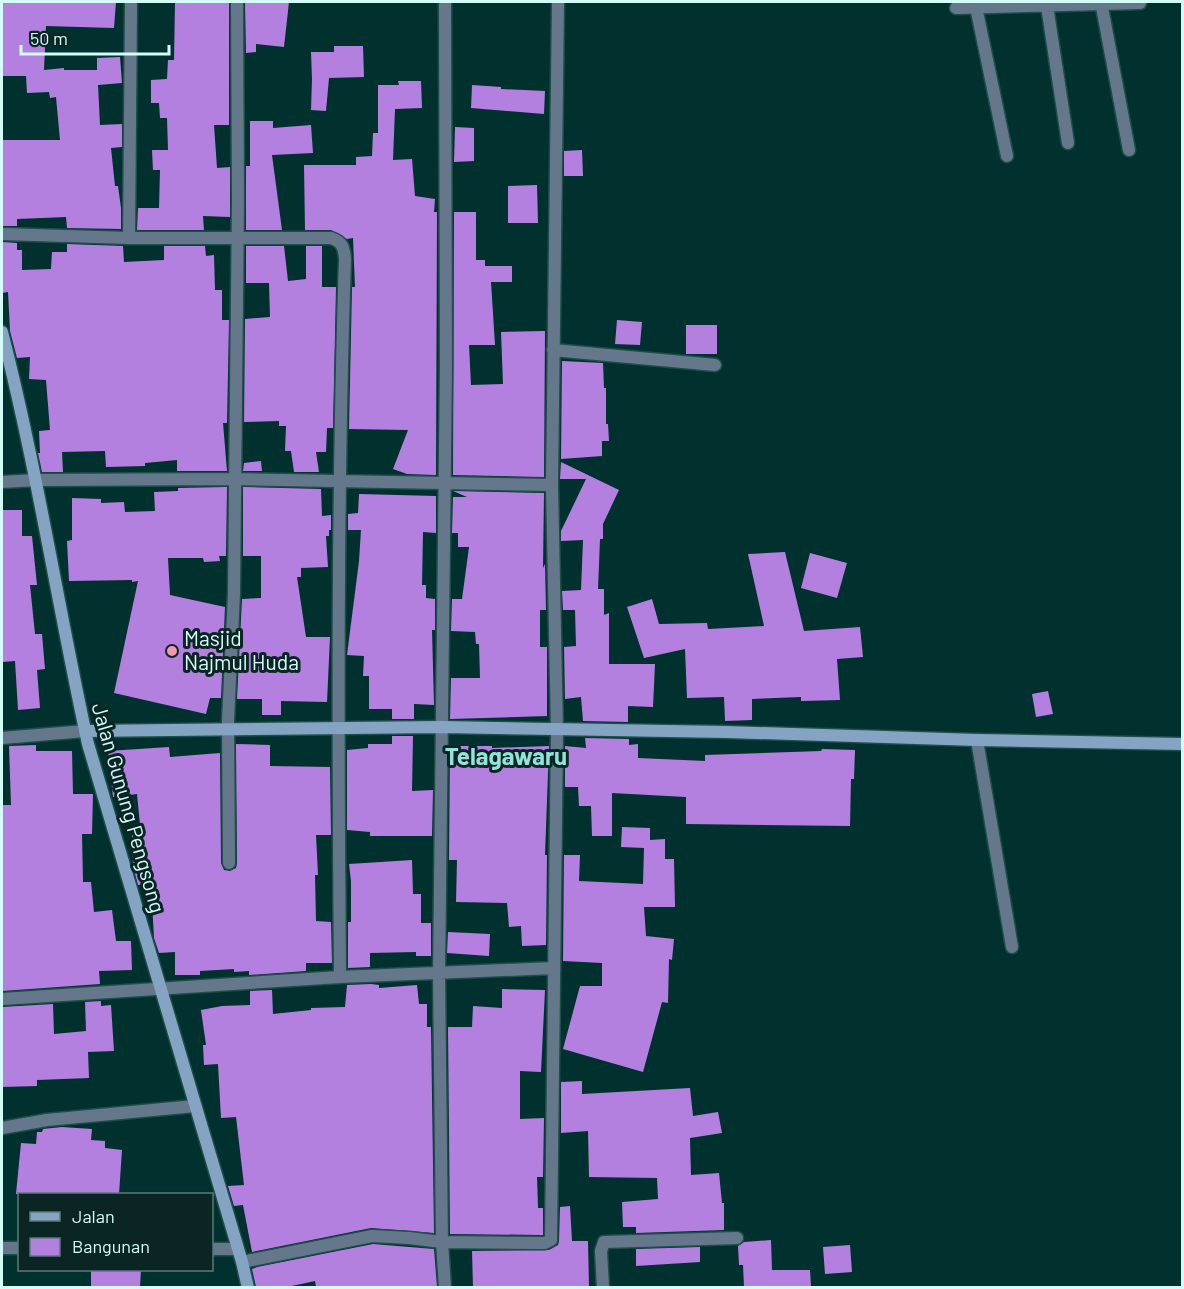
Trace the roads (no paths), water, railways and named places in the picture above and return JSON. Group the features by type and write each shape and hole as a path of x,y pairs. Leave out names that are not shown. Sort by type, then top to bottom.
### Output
{"street":[{"path":"129,238 131,2"},
{"path":"229,863 229,730 234,592 237,2"},
{"path":"445,2 445,484 440,974 442,1242 445,1287"},
{"path":"242,1262 372,1236 442,1242 545,1244 551,1240 557,730 552,485 558,2"},
{"path":"1102,3 1129,150"},
{"path":"956,8 1140,3"},
{"path":"1047,6 1068,143"},
{"path":"976,8 1007,156"},
{"path":"2,234 129,238 331,238 339,240 344,247 340,396 338,728 340,977"},
{"name":"Jalan Gunung Pengsong","path":"2,332 36,480 72,675 85,732 248,1287"},
{"path":"553,350 715,365"},
{"path":"2,482 340,480 552,485"},
{"path":"2,738 85,732 442,727 1182,744"},
{"path":"977,740 1012,947"},
{"path":"2,999 340,977 554,969"},
{"path":"2,1128 47,1120 195,1106"},
{"path":"603,1287 601,1251 604,1242 737,1238"},
{"path":"2,1248 18,1248"},
{"path":"213,1249 237,1249"}],"place":[{"name":"Masjid Najmul Huda","path":"172,651"}],"district":[{"name":"Telagawaru","path":"506,757"}]}
